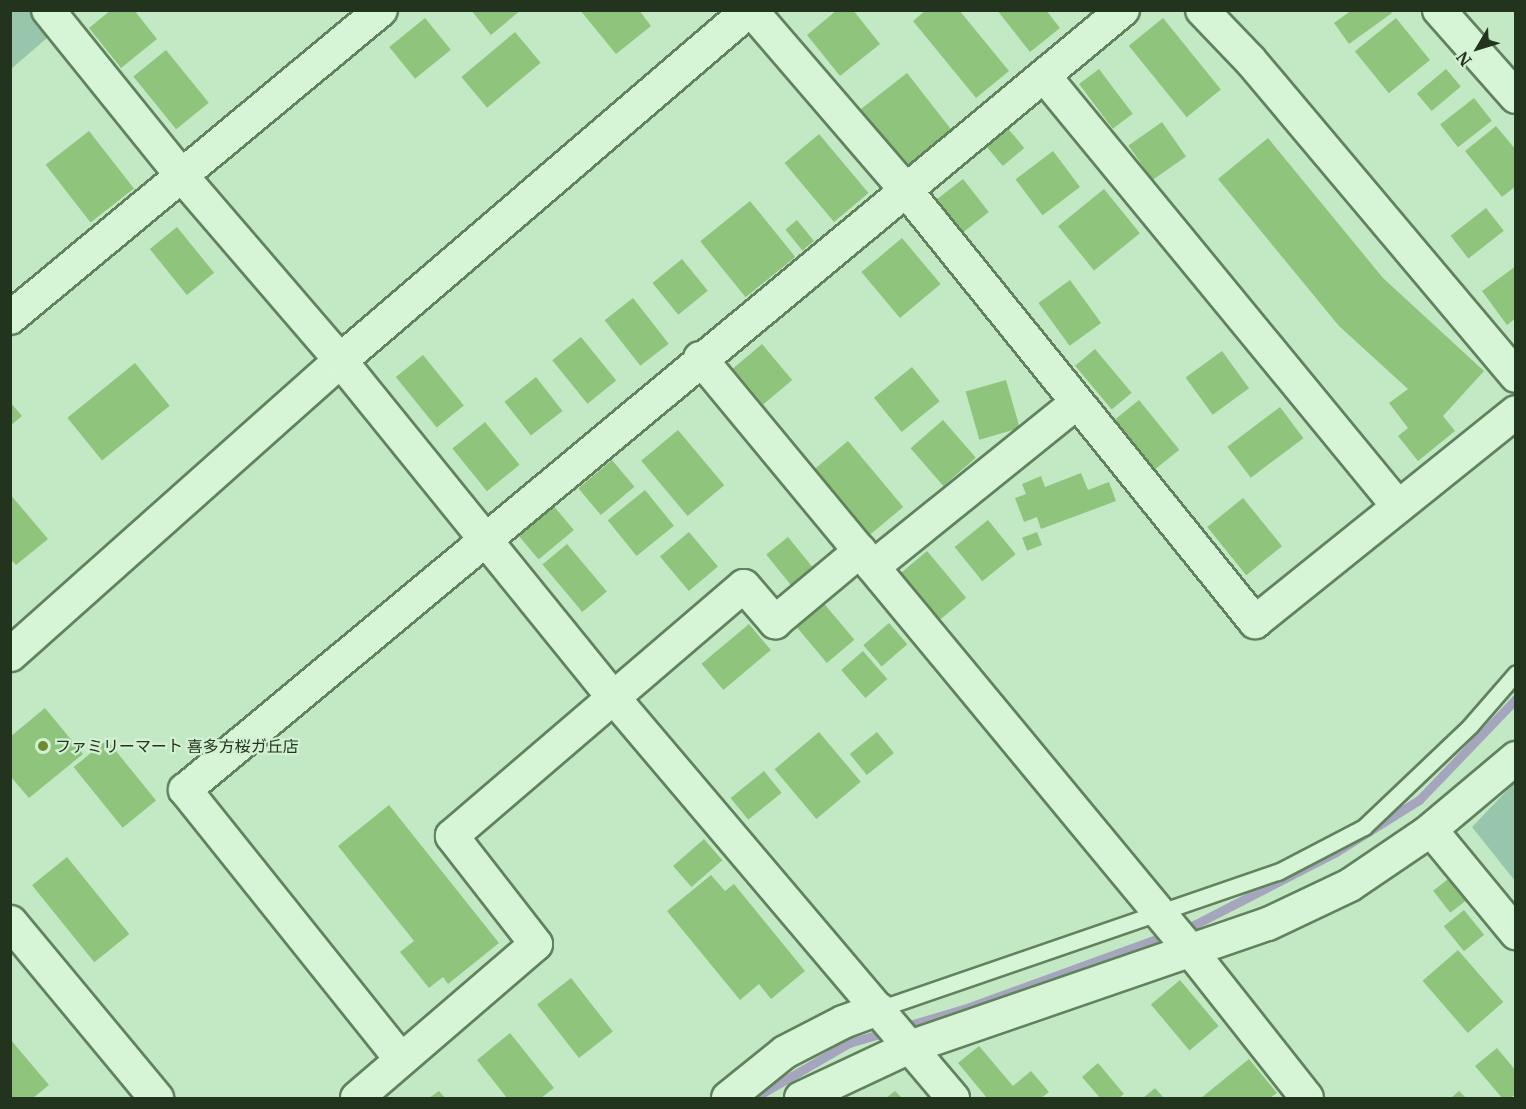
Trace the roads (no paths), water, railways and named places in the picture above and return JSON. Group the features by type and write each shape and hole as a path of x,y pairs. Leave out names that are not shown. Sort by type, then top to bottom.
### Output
{"street":[{"path":"15,305 181,175 381,10"},
{"path":"10,654 340,360 750,10 905,189 1075,404 1255,622 1515,412"},
{"path":"400,1058 185,790 700,358 1045,77 1123,10"},
{"path":"1202,10 1250,60 1515,376"},
{"path":"1439,10 1515,97"},
{"path":"49,11 181,175 340,360 613,697 953,1098"},
{"path":"1045,77 1397,505"},
{"path":"700,358 1191,951 1307,1098"},
{"path":"357,1098 400,1058 536,944 452,836 744,586 775,622 866,559 1075,404"},
{"path":"801,1098 910,1047 1268,924 1350,885 1431,830 1515,758"},
{"path":"1431,830 1515,933"},
{"path":"10,922 156,1098"},
{"path":"728,1098 785,1052 843,1022 879,1009"}],"lane":[{"path":"879,1009 1035,958 1158,912 1278,872 1364,826 1470,726 1515,673"}],"waterway":[{"path":"754,1098 849,1043 964,1009 1192,926 1336,852 1419,800 1516,699"}],"place":[{"name":"ファミリーマート 喜多方桜ガ丘店","path":"43,746"}]}
